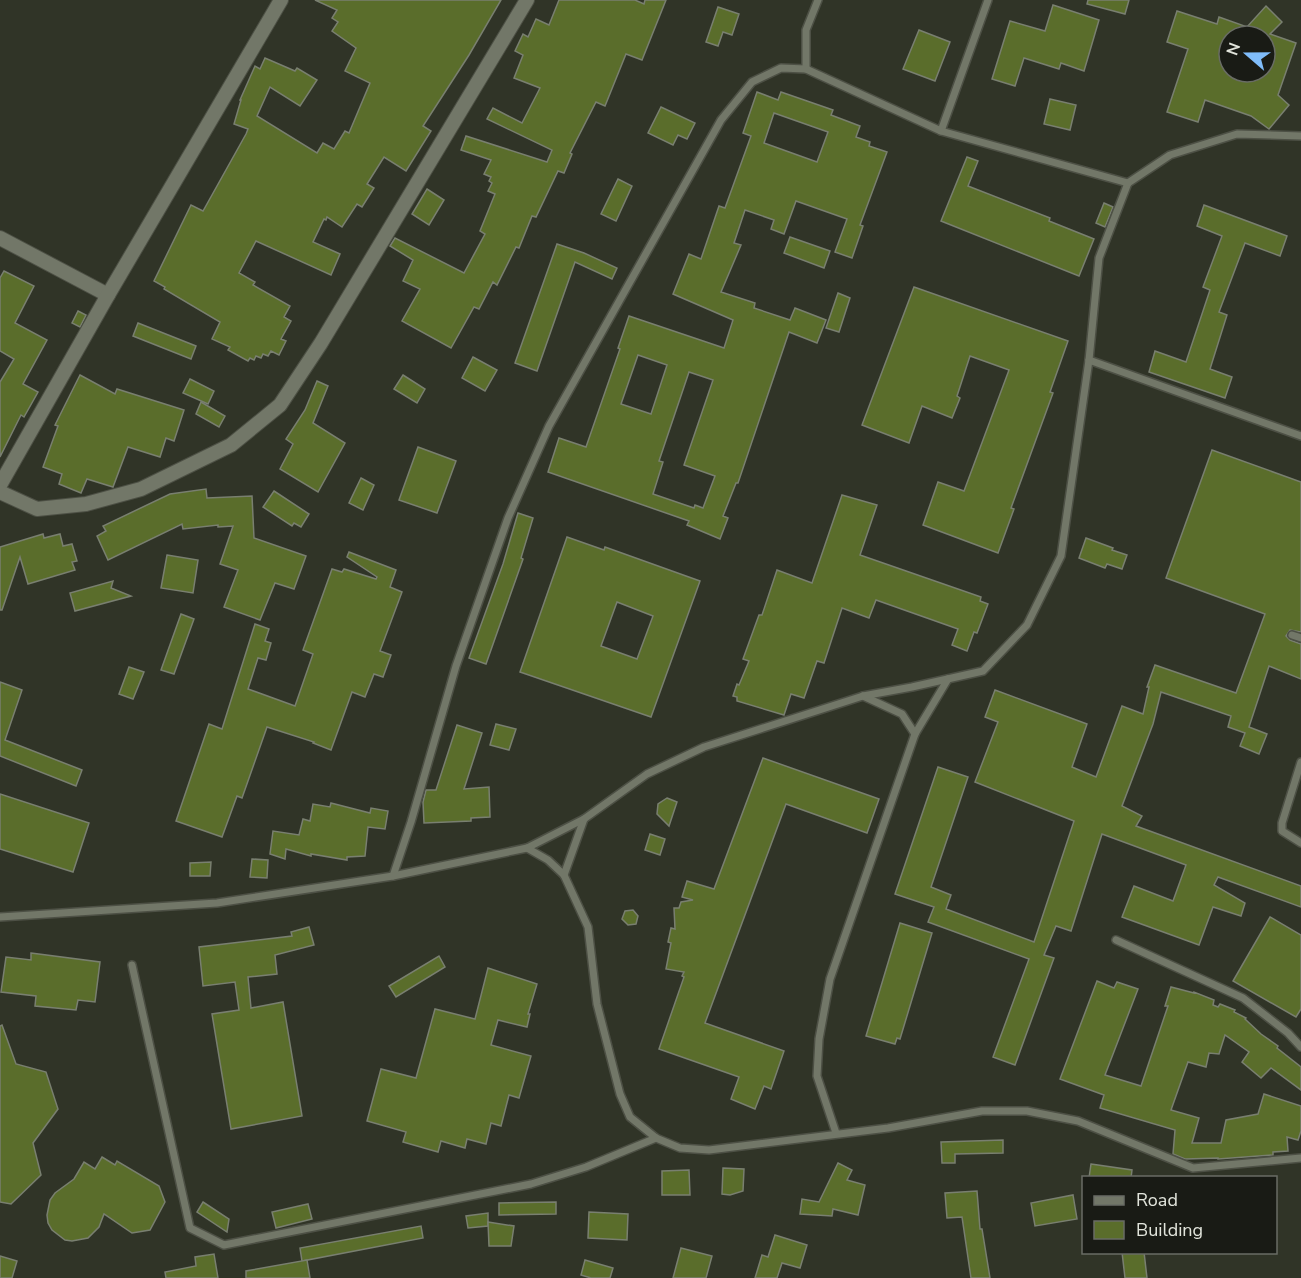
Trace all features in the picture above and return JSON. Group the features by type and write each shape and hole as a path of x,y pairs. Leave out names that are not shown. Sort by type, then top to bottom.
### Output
{"street":[{"path":"0,485 281,0"},
{"path":"0,492 38,508 86,504 141,489 231,445 280,405 321,343 527,0"},
{"path":"0,238 108,296"}],"lane":[{"path":"806,69 806,30 818,0"},
{"path":"940,131 988,0"},
{"path":"393,876 459,656 508,518 549,426 721,120 752,81 781,68 806,69 940,131 1128,183"},
{"path":"0,916 217,903 393,876 527,848 584,819 646,774 704,747 862,696 983,671 1027,625 1061,556 1089,360 1099,258 1128,183 1170,155 1237,134 1301,136"},
{"path":"1089,360 1301,436"},
{"path":"1292,635 1301,638"},
{"path":"836,1133 817,1076 819,1039 830,979 915,734 948,679"},
{"path":"862,696 902,714 915,734"},
{"path":"1301,762 1282,823 1282,831 1301,843"},
{"path":"564,875 584,819"},
{"path":"527,848 548,860 564,875 588,927 597,1004 620,1094 630,1117 656,1138 680,1148 709,1150 888,1128 982,1111 1027,1111 1078,1121 1194,1168 1301,1158"},
{"path":"1116,940 1243,998 1288,1033 1301,1047"},
{"path":"132,965 190,1228 224,1245 531,1184 586,1167 656,1138"}],"building":[{"path":"315,0 501,0 423,126 431,131 406,171 384,157 367,184 374,188 362,207 357,204 342,227 327,217 326,220 324,219 313,242 340,254 331,275 256,241 239,273 255,282 253,285 290,306 284,317 291,321 281,339 286,341 279,355 271,351 268,356 263,354 261,358 256,356 254,360 250,358 248,361 228,350 230,347 212,339 220,322 154,281 191,205 203,211 246,134 248,129 234,124 240,100 255,66 260,69 265,58 295,71 297,68 317,80 300,106 270,87 257,116 317,153 323,143 334,149 345,131 349,133 370,83 345,71 356,48 332,31 338,22 332,18 337,10"},
{"path":"559,0 635,0 644,4 645,0 666,0 642,60 626,54 605,106 596,102 570,153 572,154 564,173 558,171 536,217 532,216 519,248 516,247 497,285 493,282 479,309 474,307 451,348 402,321 420,289 403,281 413,260 390,246 395,238 464,273 485,234 480,231 495,194 488,191 492,183 489,181 491,177 484,174 491,160 461,150 466,136 547,162 552,150 487,119 493,108 522,123 540,88 514,78 523,55 515,51 523,34 528,37 536,19 549,25"},
{"path":"1088,0 1129,0 1125,14 1087,4"},
{"path":"1053,5 1099,20 1084,71 1061,63 1059,69 1024,58 1015,86 992,79 1010,21 1045,31"},
{"path":"1266,6 1282,22 1277,27 1277,24 1250,24"},
{"path":"718,7 739,14 732,35 723,32 718,46 706,42"},
{"path":"1177,11 1217,24 1217,84 1277,84 1277,36 1296,43 1278,95 1289,105 1269,129 1251,116 1205,100 1198,122 1167,112 1188,49 1167,42"},
{"path":"1219,17 1239,24 1217,24"},
{"path":"919,30 950,42 935,81 903,69"},
{"path":"757,92 778,100 781,92 833,110 831,115 860,126 856,137 870,142 869,146 887,152 860,225 863,226 852,258 835,252 847,219 796,201 784,234 771,229 774,220 745,210 734,243 741,245 721,292 755,303 754,308 790,320 795,308 826,320 817,343 789,332 738,483 736,483 723,516 728,518 720,539 687,525 689,521 548,472 559,438 586,447 629,316 724,348 733,320 673,294 689,254 701,259 719,206 725,208 751,136 743,133","holes":["774,113 828,132 817,162 764,143","638,355 667,365 651,414 621,404","689,372 713,380 684,465 715,476 703,508 695,505 694,508 653,494 663,462 659,461"]},
{"path":"1050,99 1076,105 1070,130 1044,124"},
{"path":"661,107 695,123 687,139 678,135 673,145 648,133"},
{"path":"967,157 978,161 968,186 1050,218 1049,221 1094,239 1079,276 941,221"},
{"path":"618,179 632,186 616,221 601,214"},
{"path":"427,189 444,200 429,225 412,214"},
{"path":"1104,203 1113,207 1105,227 1096,223"},
{"path":"1204,205 1287,236 1280,256 1245,243 1219,312 1227,315 1210,369 1232,377 1225,398 1149,372 1155,351 1186,362 1210,290 1203,287 1222,236 1197,226"},
{"path":"790,237 830,251 824,268 784,253"},
{"path":"557,244 617,268 612,279 575,262 537,371 515,363"},
{"path":"4,271 34,286 15,323 47,340 23,384 38,392 24,417 21,415 0,457 0,382 14,359 0,351 0,278"},
{"path":"914,287 1068,341 1050,392 1053,393 1011,508 1014,509 998,553 923,525 938,482 964,491 1009,370 970,356 957,396 960,398 952,418 922,406 909,443 862,425"},
{"path":"838,293 850,298 839,332 826,328"},
{"path":"78,311 86,315 80,327 72,323"},
{"path":"138,323 196,346 191,359 133,336"},
{"path":"473,357 497,370 485,391 462,378"},
{"path":"80,375 115,394 117,389 184,410 174,441 166,438 160,457 128,447 113,487 87,479 81,493 59,484 62,474 43,467 58,426 55,425"},
{"path":"403,375 425,389 417,403 394,389"},
{"path":"190,379 214,391 208,404 183,393"},
{"path":"317,381 328,386 313,423 345,443 318,492 280,469 293,444 286,439 305,410"},
{"path":"201,402 225,416 219,427 196,414"},
{"path":"418,447 456,461 437,513 399,500"},
{"path":"1212,450 1301,482 1301,632 1290,630 1286,636 1301,644 1301,679 1269,666 1249,727 1267,734 1259,754 1240,746 1245,733 1228,727 1231,716 1161,692 1153,724 1122,806 1142,816 1136,826 1301,886 1301,907 1218,877 1214,885 1245,903 1241,916 1213,907 1199,945 1122,917 1134,886 1173,901 1186,865 1102,834 1071,931 1056,926 1044,955 1054,958 1015,1065 993,1057 1029,959 928,922 934,907 895,894 938,767 968,777 931,887 951,895 946,909 1034,942 1074,821 975,782 998,722 985,717 995,690 1087,724 1072,767 1096,777 1122,706 1143,714 1149,687 1147,687 1155,665 1236,693 1265,614 1166,578"},
{"path":"361,478 374,485 363,510 349,503"},
{"path":"206,489 207,498 252,496 254,538 306,556 294,589 275,583 260,620 224,607 238,570 220,564 233,526 218,527 218,525 183,529 182,524 108,560 97,536 106,531 103,526 170,494"},
{"path":"274,491 309,514 301,527 294,523 292,526 263,507"},
{"path":"842,495 877,505 860,555 981,597 980,601 988,604 977,633 974,632 967,651 952,645 958,629 876,600 869,618 842,608 824,663 817,661 804,698 791,694 784,715 737,701 737,697 733,696 749,661 743,659 759,615 762,615 777,570 812,583"},
{"path":"518,513 533,518 521,558 523,559 486,664 469,658 503,564"},
{"path":"43,534 44,538 60,534 63,546 72,544 77,561 72,562 75,570 28,584 20,557 2,610 0,610 0,547"},
{"path":"567,537 604,550 605,547 700,581 651,717 520,672","holes":["617,602 653,616 637,659 601,646"]},
{"path":"1086,538 1127,555 1122,569 1107,564 1105,568 1079,558"},
{"path":"349,552 396,570 390,587 402,592 380,651 391,655 383,677 374,674 365,697 352,692 331,750 267,727 242,798 237,796 222,837 176,821 209,724 222,729 255,624 269,629 265,641 271,643 266,660 258,658 248,689 295,706 313,654 303,650 332,569 342,572 344,569 376,579 377,577 347,557"},
{"path":"167,555 198,560 193,593 161,588"},
{"path":"113,581 111,588 131,596 75,611 70,593"},
{"path":"181,614 194,619 174,674 161,670"},
{"path":"129,667 144,672 133,699 119,694"},
{"path":"0,682 22,690 5,740 82,770 76,786 0,756"},
{"path":"496,724 516,729 509,750 490,745"},
{"path":"457,725 482,733 464,789 489,787 490,817 471,818 471,821 424,823 423,802 426,790 436,790"},
{"path":"763,758 879,799 867,833 786,804 705,1023 784,1051 771,1089 764,1086 755,1109 731,1099 739,1077 659,1049 684,977 682,976 684,972 666,969 671,943 668,942 671,928 675,929 674,908 679,908 681,902 693,900 682,897 687,881 714,889"},
{"path":"0,794 89,823 73,872 0,849"},
{"path":"667,798 677,802 669,826 657,814 658,804"},
{"path":"331,803 370,813 371,808 388,811 385,829 368,827 365,856 347,857 347,860 311,854 311,856 286,849 285,859 270,854 273,831 299,835 303,819 310,821 313,804 330,807"},
{"path":"650,834 665,839 660,855 645,850"},
{"path":"252,859 268,860 267,878 250,877"},
{"path":"211,862 210,876 190,876 190,863"},
{"path":"633,910 638,916 636,924 628,925 622,919 625,911"},
{"path":"1270,917 1301,935 1301,1009 1296,1017 1233,981"},
{"path":"900,923 932,933 900,1039 897,1038 895,1044 866,1036"},
{"path":"309,927 314,945 275,955 277,974 248,977 251,1008 283,1002 302,1116 231,1129 212,1014 239,1010 235,982 203,986 199,947 292,936 291,932"},
{"path":"31,953 100,962 95,1002 78,1000 76,1010 35,1006 36,996 1,992 6,957 31,960"},
{"path":"439,956 445,967 396,997 389,986"},
{"path":"488,968 537,984 528,1014 530,1014 527,1027 498,1020 491,1045 531,1056 519,1098 509,1095 501,1126 491,1123 486,1144 467,1139 465,1148 441,1141 438,1152 403,1142 406,1132 367,1121 381,1069 416,1078 435,1009 475,1019"},
{"path":"1097,981 1114,988 1117,982 1138,989 1105,1075 1141,1086 1168,1006 1165,1006 1171,987 1194,992 1214,1000 1213,1005 1218,1007 1220,1004 1235,1010 1234,1012 1246,1018 1261,1034 1301,1067 1301,1090 1271,1068 1261,1078 1242,1062 1249,1052 1225,1035 1219,1054 1209,1053 1206,1067 1188,1062 1171,1110 1199,1118 1192,1143 1221,1143 1226,1120 1258,1114 1264,1094 1301,1106 1301,1131 1298,1140 1287,1137 1288,1151 1273,1152 1273,1155 1185,1159 1173,1154 1175,1130 1100,1108 1104,1095 1060,1079"},
{"path":"2,1025 16,1064 46,1072 58,1109 33,1143 41,1175 11,1204 0,1202 0,1026"},
{"path":"1003,1140 1003,1153 955,1154 955,1163 942,1163 941,1142"},
{"path":"102,1157 115,1165 117,1161 159,1186 165,1202 150,1230 132,1233 104,1214 99,1227 88,1238 65,1240 52,1230 48,1223 50,1200 55,1193 74,1179 84,1162 95,1169"},
{"path":"838,1163 852,1170 847,1180 865,1185 858,1215 833,1209 832,1216 800,1214 802,1199 819,1202"},
{"path":"1091,1164 1132,1170 1131,1176 1089,1176"},
{"path":"723,1168 744,1169 743,1191 730,1195 722,1194"},
{"path":"689,1170 690,1195 662,1195 662,1171"},
{"path":"977,1191 980,1229 982,1229 990,1278 971,1278 962,1217 947,1218 945,1193"},
{"path":"1073,1195 1077,1219 1035,1226 1031,1203"},
{"path":"203,1202 229,1219 227,1232 197,1212"},
{"path":"556,1202 556,1214 499,1215 499,1203"},
{"path":"308,1204 312,1219 276,1228 272,1212"},
{"path":"589,1212 628,1214 627,1240 588,1238"},
{"path":"488,1213 488,1226 468,1228 466,1216"},
{"path":"488,1222 514,1226 511,1246 489,1246"},
{"path":"421,1226 423,1238 302,1261 300,1248"},
{"path":"775,1235 807,1245 800,1268 782,1263 777,1278 755,1278 762,1255 768,1257"},
{"path":"681,1248 712,1256 706,1278 673,1278"},
{"path":"214,1254 218,1278 166,1278 165,1272 196,1266 195,1257"},
{"path":"1122,1254 1144,1254 1147,1278 1125,1278"},
{"path":"0,1256 17,1261 12,1278 0,1278"},
{"path":"307,1260 310,1278 246,1278 246,1271"},
{"path":"585,1260 613,1268 610,1278 591,1278 581,1275"}]}
